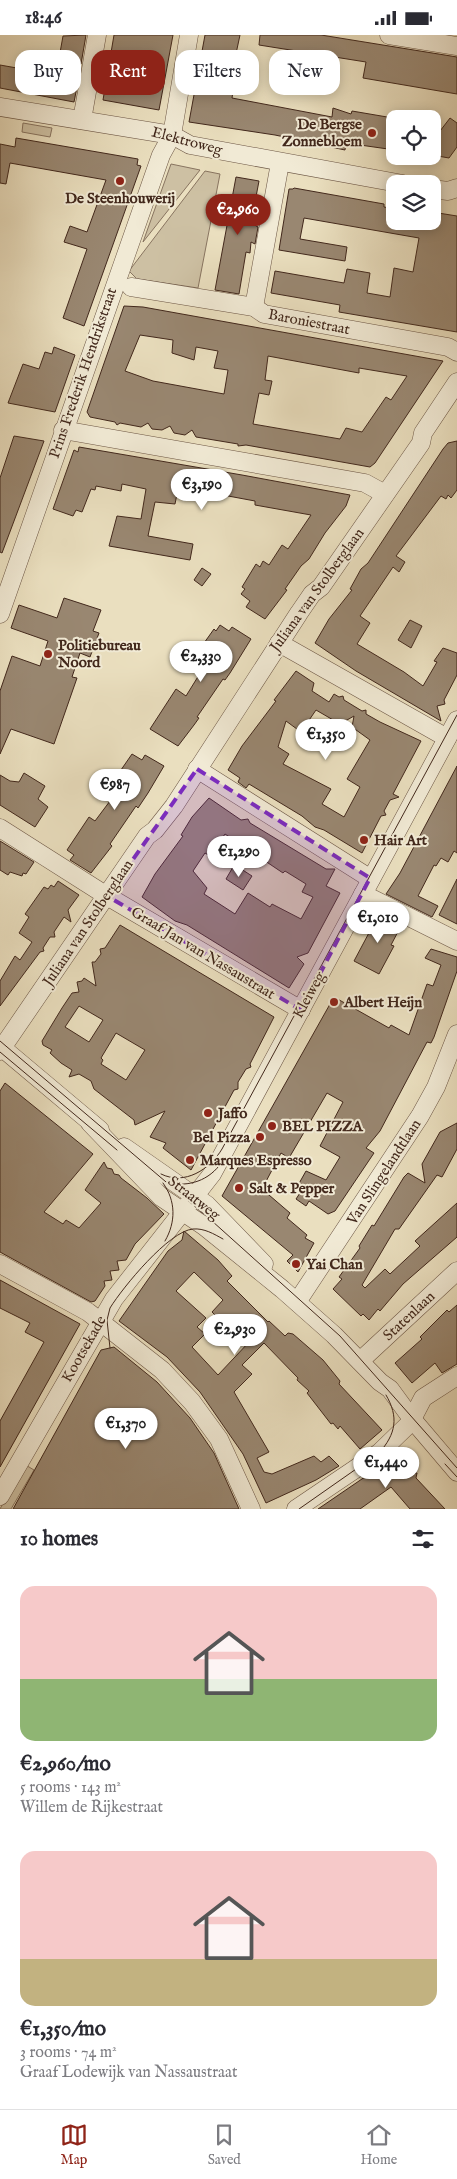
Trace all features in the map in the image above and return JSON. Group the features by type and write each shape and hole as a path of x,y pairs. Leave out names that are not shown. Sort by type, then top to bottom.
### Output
{"street":[{"path":"82,120 97,35"},
{"name":"Prins Frederik Hendrikstraat","path":"0,614 161,155 172,135 189,35"},
{"path":"390,35 457,46"},
{"name":"Elektroweg","path":"0,107 172,135 190,145 386,181"},
{"path":"254,307 280,163"},
{"path":"441,190 448,191 457,188"},
{"name":"Baroniestraat","path":"131,287 254,307 264,315 448,347 457,352"},
{"name":"Juliana van Stolberglaan","path":"2,1048 148,836 174,806 216,743 226,722 278,643 421,443 423,433 457,381"},
{"path":"63,430 365,483 386,494"},
{"path":"278,643 447,738"},
{"name":"Kleiweg","path":"182,1211 224,1152 457,720"},
{"path":"197,769 367,887 457,941"},
{"path":"0,828 106,896"},
{"name":"Graaf Jan van Nassaustraat","path":"106,896 300,1011"},
{"name":"Van Slingelandtlaan","path":"297,1302 324,1265 420,1116 436,1087 457,1034"},
{"name":"Straatweg","path":"2,1048 90,1123 161,1197 182,1211 297,1302 380,1382 385,1393 412,1419 457,1472"},
{"name":"Straatweg","path":"90,1123 195,1195 216,1213 252,1250 282,1289"},
{"name":"Kootsekade","path":"0,1496 114,1299 182,1211"},
{"path":"0,1264 88,1312 162,1370 192,1402 219,1439 251,1509"},
{"name":"Statenlaan","path":"360,1361 457,1271"},
{"path":"296,1509 379,1453 412,1419 423,1398 457,1376"}],"highlighted area":[{"path":"197,769 370,878 301,1010 107,896"}],"shaded area":[{"path":"23,123 52,128 50,137 22,132"},
{"path":"171,164 200,170 143,242"},
{"path":"205,171 220,174 198,288 137,279 129,271"},
{"path":"24,1464 34,1470 11,1509 0,1509"}],"building":[{"path":"86,35 81,64 81,50 60,50 63,36"},
{"path":"114,35 173,35 165,78 165,50 111,50"},
{"path":"205,35 240,35 237,50 202,50"},
{"path":"260,35 321,35 457,57 457,94 363,78 366,62 340,58 340,50 290,50 259,45"},
{"path":"0,65 15,68 15,91 0,88"},
{"path":"37,95 75,95 74,102"},
{"path":"104,95 162,95 159,110 103,100"},
{"path":"194,95 232,95 232,98 332,117 333,108 351,114 352,111 386,117 386,149 346,143 345,150 275,135 189,122"},
{"path":"450,118 457,123 457,147 449,158 441,157 441,130"},
{"path":"16,138 138,159 137,165 141,166 84,326 63,318 87,249 64,242 70,226 87,232 106,180 10,163 6,184 0,183 0,144 15,147"},
{"path":"236,177 259,181 251,223 258,227 255,244 251,242 250,253 246,252 239,294 215,290"},
{"path":"289,189 384,204 384,207 386,207 386,230 441,230 441,213 457,216 457,332 339,312 340,305 271,293 275,271 344,283 347,269 370,273 367,293 390,297 394,268 413,272 419,238 304,218 300,239 347,247 345,261 279,250"},
{"path":"124,306 143,307 443,361 375,463 370,467 246,445 238,446 238,444 196,437 192,430 185,435 174,433 170,426 162,430 152,429 148,423 141,427 120,423 117,425 115,422 90,417 87,412","holes":["140,335 173,340 172,353 194,360 196,347 218,351 214,368 228,370 224,394 153,381 125,371","268,356 359,373 359,368 407,376 391,400 386,397 362,432 346,428 340,439 253,424 259,393 269,395 272,381 265,380"]},
{"path":"54,347 75,355 55,412 8,403 23,364 39,369 45,352 52,354"},
{"path":"14,436 44,441 2,553 0,552 0,478"},
{"path":"457,441 457,490 451,498 448,495 446,499 441,496 396,556 405,562 399,572 393,567 360,616 370,623 357,644 404,672 423,686 437,662 434,661 443,648 457,653 457,675 444,700 445,704 437,706 441,721 356,671 315,643 329,619 352,590 350,589 361,569 368,563 443,449 448,443"},
{"path":"79,447 350,495 346,506 325,533 309,559 301,566 285,589 287,590 265,619 246,607 250,601 241,594 245,589 242,587 256,564 260,567 263,561 269,565 282,545 288,549 311,515 255,505 255,501 212,493 202,492 201,498 177,494 175,504 155,502 148,536 193,544 190,560 109,546 117,516 141,519 146,489 122,484 121,491 96,486 95,490 91,489 82,512 76,510 73,516 53,509 74,450 78,452"},
{"path":"202,568 211,574 202,586 194,580"},
{"path":"64,598 101,610 93,631 99,633 90,657 80,653 72,677 77,678 54,744 11,729 0,754 0,691 12,656 40,666 48,641 11,628 19,605 57,618"},
{"path":"410,620 422,626 411,648 398,640"},
{"path":"220,625 229,631 232,627 251,639 230,673 225,680 223,679 197,717 199,718 178,746 150,729 176,689 186,696 199,675 187,667 214,629 216,631"},
{"path":"296,671 314,683 312,691 329,702 334,694 339,697 343,696 344,700 362,711 366,710 366,714 421,741 393,794 399,797 390,800 384,811 386,815 381,816 362,853 324,830 315,827 302,816 249,784 246,788 238,782 240,778 228,770 242,746 276,701 274,700","holes":["316,710 340,724 354,716 352,727 370,740 347,779 360,787 344,817 322,804 331,789 283,764 289,754 278,747 286,721 301,732"]},
{"path":"132,754 142,760 145,755 164,766 138,808 136,806 110,844 112,846 91,873 70,860 74,855 67,850 89,817 95,821 110,801 103,796"},
{"path":"457,766 457,853 454,851 448,862 441,858 436,866 434,865 418,896 438,906 432,917 386,894 400,873"},
{"path":"24,773 45,786 38,799 48,807 35,827 0,805 0,775 10,781 19,782"},
{"path":"209,798 241,820 248,819 250,823 326,869 335,869 326,886 340,893 308,953 297,957 304,964 289,988 187,925 175,921 142,897 155,874 183,836 181,835 192,817","holes":["225,834 283,873 285,871 306,884 302,892 313,897 301,919 272,904 270,907 248,893 235,914 204,894 207,888 193,871 205,853 210,856"]},
{"path":"0,841 34,862 26,874 23,873 22,876 10,872 8,875 0,870"},
{"path":"233,867 238,867 252,876 243,890 226,879"},
{"path":"457,879 457,924 439,915"},
{"path":"58,881 79,895 68,910 71,922 64,917 54,932 55,937 50,937 43,948 44,951 40,952 0,1006 0,981 15,956 20,960 32,942 19,933 29,917 25,914 44,887 48,889 51,885 54,887"},
{"path":"379,914 401,926 391,945 394,946 379,974 354,961"},
{"path":"120,925 274,1017 250,1064 251,1067 246,1069 238,1082 238,1089 234,1090 191,1170 163,1148 166,1143 150,1137 165,1111 135,1125 134,1120 94,1089 91,1081 79,1074 69,1077 72,1070 50,1053 52,1050 43,1045 42,1041 72,993 79,992 77,982 82,981 84,978 96,986 92,962 95,962 101,954 100,949 105,948","holes":["79,1006 103,1020 89,1042 65,1027","116,1033 145,1050 126,1080 101,1064 103,1060 101,1058"]},
{"path":"431,949 457,957 457,971 434,1037 431,1043 427,1042 380,1131 366,1148 374,1153 335,1211 328,1214 309,1201 306,1206 296,1199 302,1190 297,1187 306,1171 326,1180 340,1157 320,1146 343,1102 327,1093 289,1158 281,1153 262,1189 290,1213 287,1218 307,1235 305,1238 314,1243 298,1272 287,1261 293,1255 222,1196 334,997 389,1028 391,1025 409,1035 427,984 433,986 441,965 425,958"},
{"path":"5,1083 93,1154 44,1212 63,1224 66,1220 79,1228 101,1203 85,1190 104,1162 107,1168 112,1169 114,1174 119,1175 164,1214 135,1244 126,1260 117,1261 119,1270 110,1271 112,1280 104,1281 105,1286 95,1301 91,1302 0,1252 0,1091"},
{"path":"457,1123 457,1149 442,1177 437,1175 399,1229 395,1229 362,1285 365,1288 385,1269 390,1274 420,1246 415,1241 457,1203 457,1237 403,1284 380,1311 378,1309 369,1320 363,1314 361,1316 333,1289 342,1279 339,1277 360,1248 359,1246 372,1225 374,1226 404,1177 408,1173 425,1183 422,1164 440,1132"},
{"path":"184,1231 218,1260 232,1276 227,1281 268,1322 285,1336 288,1333 293,1334 323,1360 340,1381 339,1384 382,1430 360,1449 340,1426 338,1429 333,1423 331,1424 307,1393 309,1391 264,1343 242,1365 252,1374 234,1392 269,1452 257,1458 264,1472 272,1474 314,1456 321,1462 329,1456 339,1466 316,1480 266,1503 243,1454 200,1392 167,1357 119,1321 168,1251 182,1240","holes":["194,1272 223,1300 212,1312 220,1320 224,1316 250,1341 218,1375 192,1347 205,1334 197,1327 206,1318 176,1291"]},
{"path":"0,1280 80,1324 0,1467 0,1421 44,1342 25,1332 30,1323 0,1308"},
{"path":"457,1305 457,1364 442,1373 435,1363 412,1383 395,1363 422,1339 420,1337 447,1310 449,1312"},
{"path":"114,1347 157,1382 190,1418 214,1453 239,1509 13,1509 101,1350"},
{"path":"397,1455 412,1473 417,1473 416,1478 445,1509 410,1509 391,1487 360,1509 318,1509"}],"tram line":[{"path":"161,1174 170,1177 188,1177 204,1169 222,1149 457,715"},
{"path":"0,1041 212,1221 340,1336 457,1468"},
{"path":"0,1052 117,1150"},
{"path":"168,1183 183,1184 198,1181 211,1174 222,1162"},
{"path":"163,1183 170,1197 173,1212 169,1234 165,1241"},
{"path":"110,1348 107,1320 110,1308 147,1261 172,1239 183,1232 193,1229 205,1230 223,1239"},
{"path":"299,1509 379,1453 385,1446 394,1425 393,1411 386,1395"},
{"path":"445,1464 457,1477"}],"place":[{"name":"De Bergse Zonnebloem","path":"372,133"},
{"name":"De Steenhouwerij","path":"120,181"},
{"name":"Politiebureau Noord","path":"48,654"},
{"name":"Hair Art","path":"364,840"},
{"name":"Albert Heijn","path":"334,1002"},
{"name":"Jaffo","path":"208,1113"},
{"name":"BEL PIZZA","path":"272,1126"},
{"name":"Bel Pizza","path":"260,1137"},
{"name":"Marques Espresso","path":"190,1160"},
{"name":"Salt & Pepper","path":"239,1188"},
{"name":"Yai Chan","path":"296,1264"}]}
